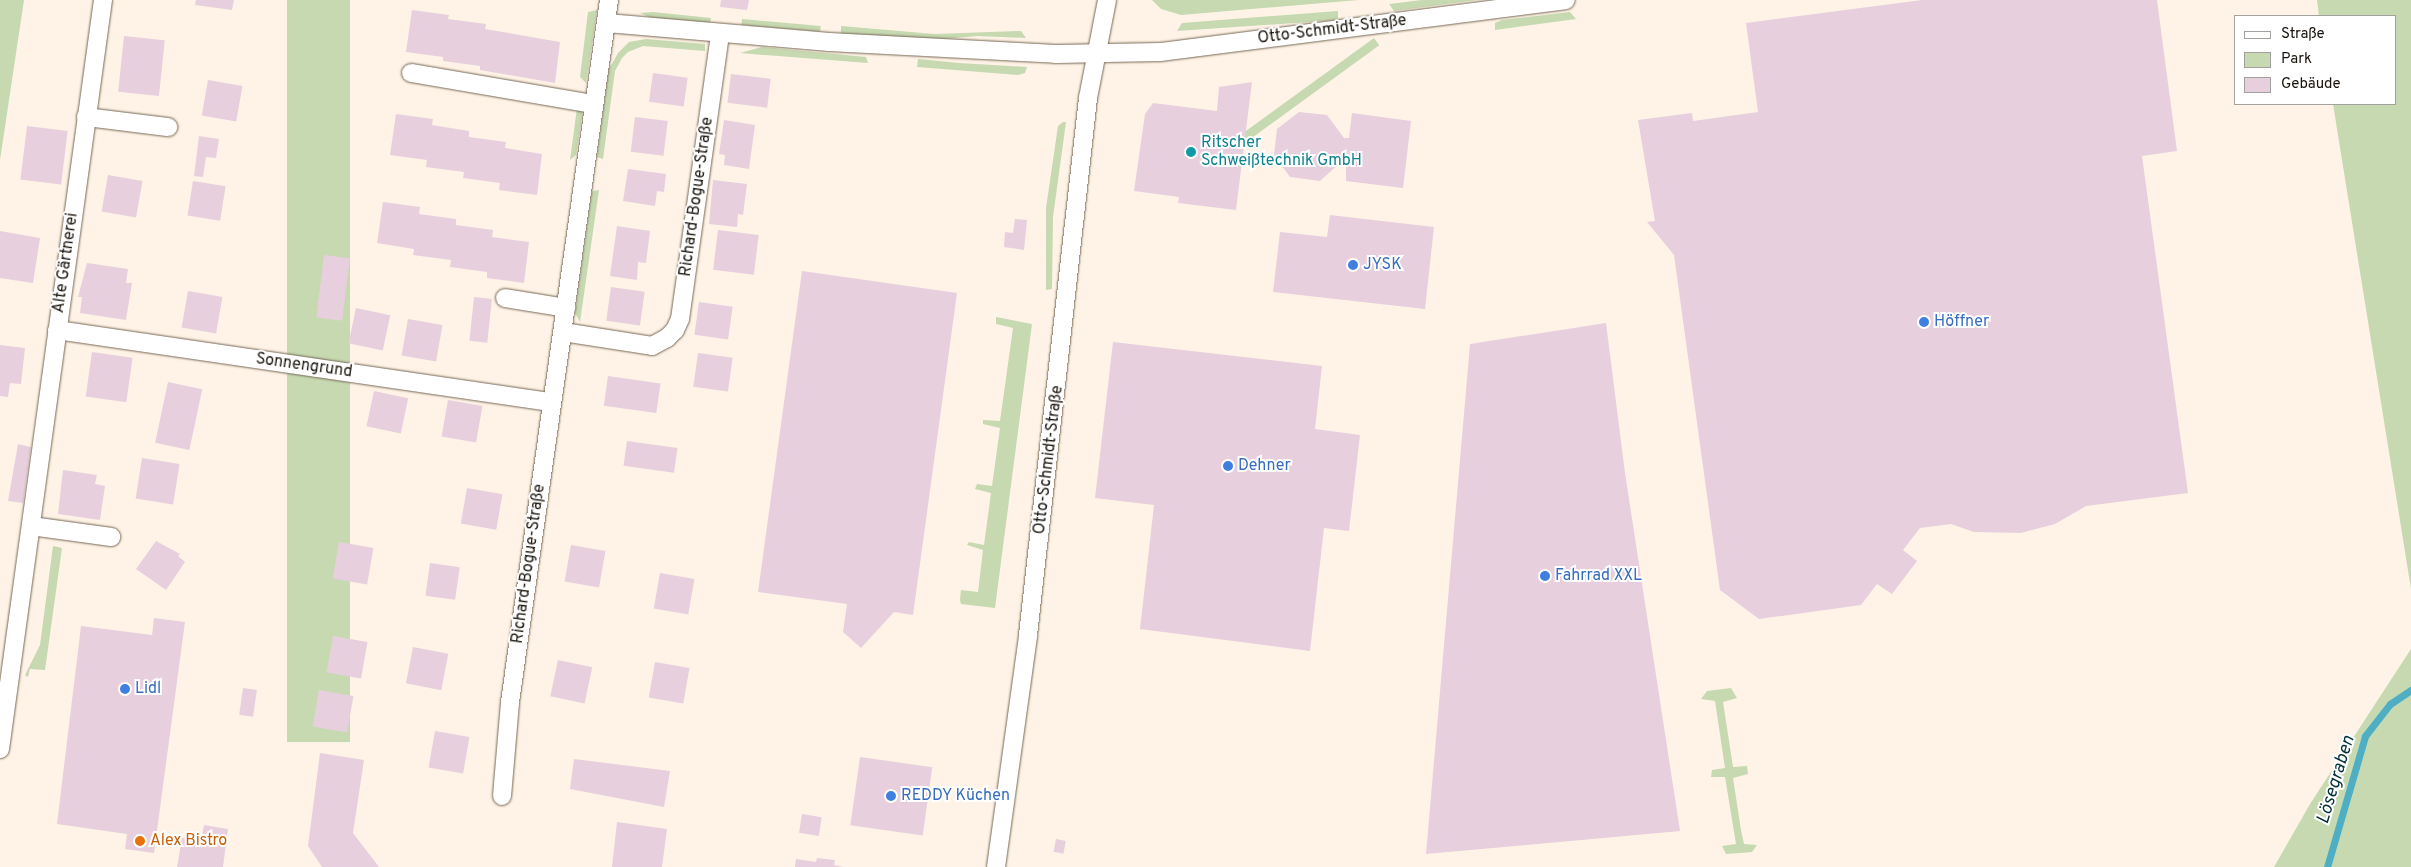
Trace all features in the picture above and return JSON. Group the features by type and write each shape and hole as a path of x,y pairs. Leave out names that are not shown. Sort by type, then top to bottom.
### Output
{"street":[{"name":"Alte Gärtnerei","path":"0,749 103,0"},
{"name":"Richard-Bogue-Straße","path":"502,796 510,702 551,402 563,332 593,104 610,0"},
{"name":"Otto-Schmidt-Straße","path":"996,867 1029,626 1084,125 1107,0"},
{"name":"Otto-Schmidt-Straße","path":"1098,53 1161,52 1566,0"},
{"path":"607,23 720,34 972,52 1098,53"},
{"name":"Richard-Bogue-Straße","path":"563,332 652,346 667,338 680,319 720,34"},
{"path":"411,74 593,104"},
{"path":"86,117 168,127"},
{"path":"505,298 566,308"},
{"name":"Sonnengrund","path":"57,330 551,402"},
{"path":"31,526 111,537"}],"green space":[{"path":"0,0 24,0 0,160"},
{"path":"287,0 350,0 350,742 287,742"},
{"path":"1152,0 1359,0 1181,15 1161,9"},
{"path":"1422,0 1477,0 1394,11 1389,4"},
{"path":"2317,0 2411,0 2411,589 2333,105 2396,105 2396,15 2319,15"},
{"path":"597,10 586,83 580,77 588,12"},
{"path":"1338,11 1338,20 1177,31 1182,23"},
{"path":"653,12 711,18 710,23 651,18 640,13"},
{"path":"1570,12 1576,19 1495,30 1495,23 1502,20"},
{"path":"742,19 821,26 820,32 741,25"},
{"path":"841,26 935,34 1021,31 1026,38 977,36 934,40 841,34"},
{"path":"1374,38 1379,45 1218,162 1213,155"},
{"path":"646,39 705,44 705,51 643,46 628,52 622,58 615,71 603,159 597,157 609,69 618,53 629,42"},
{"path":"762,47 866,57 868,63 740,53"},
{"path":"918,59 1027,67 1025,73 1018,75 917,67"},
{"path":"577,108 583,108 576,155 570,160"},
{"path":"1066,122 1053,217 1052,289 1046,290 1046,208 1058,126"},
{"path":"599,190 580,322 575,313 592,191"},
{"path":"996,317 1032,324 995,608 961,604 960,600 961,590 978,592 983,550 967,545 969,542 984,545 991,493 975,489 977,484 992,486 1000,428 983,424 983,420 1000,421 1013,328 996,324"},
{"path":"53,546 62,548 45,670 30,669 28,677 25,675 40,645"},
{"path":"2411,649 2411,867 2274,867 2310,804"},
{"path":"1731,688 1737,698 1723,702 1733,767 1747,766 1748,774 1733,778 1741,830 1744,844 1757,845 1752,852 1726,854 1722,846 1736,844 1725,777 1711,777 1712,770 1725,768 1715,701 1701,699 1707,691"}],"building":[{"path":"196,0 234,0 232,10 195,5"},
{"path":"721,0 749,0 747,10 720,7"},
{"name":"Höffner","path":"1922,0 2157,0 2177,151 2142,156 2188,493 2086,506 2055,524 2021,533 1974,532 1951,524 1920,528 1903,550 1917,561 1892,594 1877,584 1861,605 1759,619 1720,590 1674,255 1647,222 1655,221 1638,120 1692,113 1693,121 1758,112 1746,23"},
{"path":"412,10 449,15 448,19 486,24 485,29 560,42 555,83 480,70 480,66 443,61 443,57 406,52"},
{"path":"124,36 165,40 159,96 118,92"},
{"path":"653,73 688,78 684,107 649,102"},
{"path":"731,74 771,79 767,108 727,103"},
{"path":"208,80 242,86 236,122 202,115"},
{"name":"Ritscher Schweißtechnik GmbH","path":"1252,82 1236,210 1178,203 1179,197 1134,191 1145,114 1153,103 1217,111 1219,87"},
{"path":"1299,112 1327,115 1344,138 1349,138 1352,113 1411,121 1403,188 1346,181 1346,164 1341,162 1320,181 1290,177 1274,155 1277,129"},
{"path":"396,114 433,119 432,125 469,131 469,137 506,142 505,148 542,154 537,195 499,190 500,183 463,178 464,172 426,167 427,160 390,155"},
{"path":"635,117 668,121 663,156 631,152"},
{"path":"724,120 755,125 749,169 724,165 725,155 719,154"},
{"path":"27,126 68,131 61,185 20,180"},
{"path":"199,136 219,139 216,158 206,157 203,177 194,176"},
{"path":"628,169 666,174 664,192 657,191 655,206 623,201"},
{"path":"108,175 142,181 136,218 102,211"},
{"path":"713,180 747,184 743,215 738,214 737,227 709,224"},
{"path":"193,181 226,186 220,221 188,216"},
{"path":"383,202 420,207 419,214 456,219 456,225 493,230 492,237 529,242 524,283 487,278 487,272 450,267 451,260 413,255 414,249 377,243"},
{"name":"JYSK","path":"1330,215 1434,227 1425,309 1273,292 1280,232 1327,237"},
{"path":"1015,219 1027,220 1024,250 1004,247 1005,232 1013,233"},
{"path":"617,226 650,231 646,263 638,262 637,280 610,276"},
{"path":"718,230 759,235 754,275 713,270"},
{"path":"0,231 40,238 33,283 0,278"},
{"path":"324,255 350,258 342,321 316,318"},
{"path":"87,263 128,269 126,283 132,283 126,320 80,313 82,297 78,297"},
{"path":"802,271 957,293 913,615 894,612 861,648 843,632 847,604 758,592"},
{"path":"611,287 645,292 640,325 606,321"},
{"path":"188,291 222,297 216,334 182,327"},
{"path":"474,297 492,299 487,343 469,341"},
{"path":"699,302 733,307 728,339 694,335"},
{"path":"356,308 390,315 383,350 349,343"},
{"path":"408,319 442,325 436,362 402,355"},
{"name":"Fahrrad XXL","path":"1606,323 1625,473 1680,831 1426,854 1470,344"},
{"name":"Dehner","path":"1113,342 1322,366 1315,429 1360,435 1349,531 1324,528 1310,651 1140,629 1154,505 1095,498"},
{"path":"0,345 25,348 21,384 10,383 8,397 0,396"},
{"path":"92,352 133,358 126,402 86,397"},
{"path":"698,353 733,358 728,392 693,387"},
{"path":"608,376 660,383 656,413 604,406"},
{"path":"168,382 202,389 189,450 155,443"},
{"path":"374,391 408,398 401,433 367,426"},
{"path":"448,400 482,406 476,443 442,436"},
{"path":"627,441 678,448 674,473 624,466"},
{"path":"18,444 31,447 23,503 8,501"},
{"path":"142,458 180,464 173,504 136,498"},
{"path":"63,470 97,475 95,484 105,486 100,520 58,514"},
{"path":"467,488 502,494 496,530 461,523"},
{"path":"156,541 180,554 178,556 185,562 166,590 136,569"},
{"path":"339,542 373,548 367,585 333,578"},
{"path":"571,545 605,551 599,588 565,581"},
{"path":"430,563 460,567 455,600 425,596"},
{"path":"660,573 694,579 688,615 654,608"},
{"name":"Lidl","path":"154,618 185,622 154,853 125,849 127,834 57,824 81,626 152,635"},
{"path":"333,636 367,642 361,679 327,672"},
{"path":"413,647 448,654 441,690 406,683"},
{"path":"558,660 592,667 585,703 550,696"},
{"path":"655,662 689,668 683,704 649,697"},
{"path":"243,688 257,690 253,717 239,715"},
{"path":"319,690 353,696 347,733 313,726"},
{"path":"435,731 469,737 463,774 429,767"},
{"path":"320,753 364,760 353,833 379,867 322,867 308,846"},
{"name":"REDDY Küchen","path":"860,757 932,767 923,835 850,825"},
{"path":"574,759 670,771 664,807 570,789"},
{"path":"802,814 822,817 819,836 799,833"},
{"path":"617,822 667,829 662,867 612,867"},
{"path":"204,825 228,829 223,867 177,867 182,838 201,841"},
{"path":"1056,839 1066,841 1063,854 1054,852"},
{"path":"817,858 835,860 834,865 843,867 795,867 796,859 816,862"}],"waterway":[{"name":"Lösegraben","path":"2327,867 2365,736 2390,704 2411,690"}],"place":[{"name":"Ritscher Schweißtechnik GmbH","path":"1191,152"},
{"name":"JYSK","path":"1353,265"},
{"name":"Höffner","path":"1924,322"},
{"name":"Dehner","path":"1228,466"},
{"name":"Fahrrad XXL","path":"1545,576"},
{"name":"Lidl","path":"125,689"},
{"name":"REDDY Küchen","path":"891,796"},
{"name":"Alex Bistro","path":"140,841"}]}
